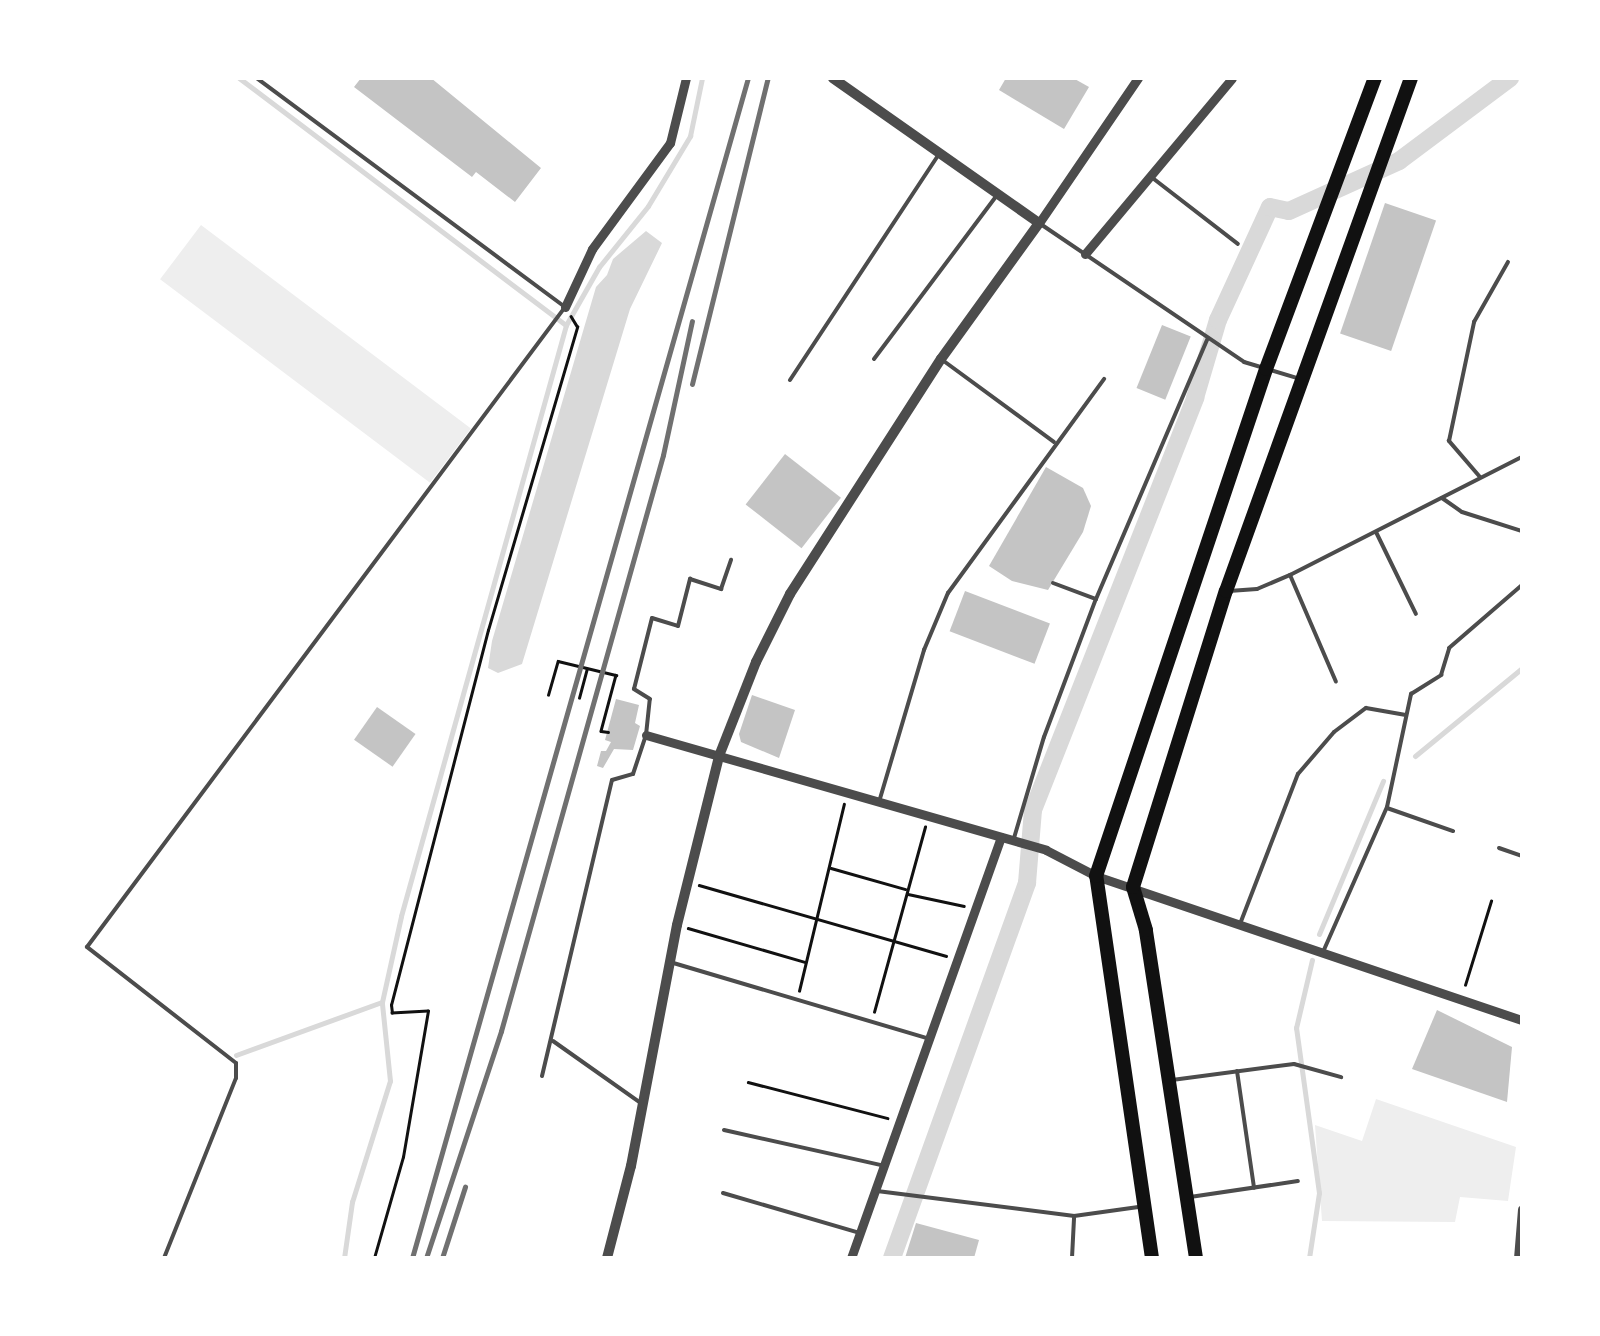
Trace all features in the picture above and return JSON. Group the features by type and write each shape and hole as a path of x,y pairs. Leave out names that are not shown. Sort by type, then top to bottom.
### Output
{"main road":[{"path":"1152,1258 1096,876 1266,370 1375,78"},
{"path":"1196,1258 1146,930 1133,887 1226,591 1411,78"}],"street":[{"path":"565,307 592,250 670,144 686,78"},
{"path":"833,78 1039,223"},
{"path":"607,1258 677,925 719,756 756,662 790,594 941,359 1138,78"},
{"path":"1084,254 1232,78"},
{"path":"646,735 1046,850 1096,876 1522,1020"},
{"path":"851,1258 1001,837"},
{"path":"1518,1258 1522,1209"}],"lane":[{"path":"164,1258 236,1078 236,1063 87,947 565,307 257,78"},
{"path":"790,380 940,153"},
{"path":"1150,176 1238,244"},
{"path":"874,359 998,194"},
{"path":"1039,223 1244,362 1302,379"},
{"path":"1480,477 1448,441 1474,322 1508,262"},
{"path":"1017,842 1044,737 1096,599 1207,340"},
{"path":"941,359 1054,442"},
{"path":"879,802 924,650 948,593 1054,442 1104,379"},
{"path":"1226,591 1257,589 1290,576 1522,457"},
{"path":"1442,498 1462,512 1522,531"},
{"path":"1376,532 1416,614"},
{"path":"542,1076 612,780 633,774 646,735 650,699 634,688 652,618 678,626 690,579 721,589 732,560"},
{"path":"1290,576 1336,682"},
{"path":"1053,583 1096,599"},
{"path":"1324,952 1387,808 1410,694 1441,675 1450,648 1522,585"},
{"path":"1240,924 1298,774 1334,732 1366,708 1404,715"},
{"path":"1387,808 1453,832"},
{"path":"1499,848 1522,856"},
{"path":"670,962 927,1038"},
{"path":"552,1041 642,1104"},
{"path":"1167,1080 1294,1064 1341,1078"},
{"path":"1238,1072 1254,1188"},
{"path":"724,1130 883,1166"},
{"path":"1185,1197 1298,1181"},
{"path":"877,1191 1074,1216 1143,1206"},
{"path":"723,1193 860,1233"},
{"path":"1072,1258 1074,1216"}],"path":[{"path":"374,1258 403,1158 428,1011 392,1012 391,1005 488,630 577,327 565,307"},
{"path":"548,695 558,661 616,674 601,731 608,732"},
{"path":"579,698 587,667"},
{"path":"797,1000 846,793"},
{"path":"871,1022 928,816"},
{"path":"830,868 975,908"},
{"path":"688,882 956,959"},
{"path":"1460,999 1491,901"},
{"path":"677,925 806,962"},
{"path":"748,1082 898,1121"}],"shaded area":[{"path":"201,225 471,428 430,483 160,279"},
{"path":"646,231 662,243 630,309 522,664 498,673 488,668 492,641 596,287 607,275 613,259"},
{"path":"1376,1099 1516,1147 1508,1201 1460,1197 1455,1222 1322,1221 1315,1125 1362,1141"}],"building":[{"path":"361,78 431,78 541,168 515,202 476,172 472,177 354,87"},
{"path":"1006,78 1073,78 1089,87 1064,129 999,90"},
{"path":"1385,203 1436,221 1391,351 1340,333"},
{"path":"1162,325 1191,337 1165,400 1137,388"},
{"path":"785,454 841,498 802,548 746,504"},
{"path":"1046,467 1083,488 1091,506 1083,532 1048,590 1012,581 989,566"},
{"path":"965,591 1050,624 1035,664 950,631"},
{"path":"752,695 795,710 779,758 741,742 739,734"},
{"path":"616,699 639,705 635,723 640,726 633,750 614,749 603,768 597,766 601,751 606,751 611,742 605,740"},
{"path":"377,707 416,734 393,767 354,740"},
{"path":"1437,1010 1512,1047 1507,1102 1412,1069"},
{"path":"916,1223 979,1240 974,1258 905,1258"}],"waterway":[{"path":"239,78 566,325"},
{"path":"236,1055 382,1002 401,916 566,325 599,267 648,206 690,136 702,78"},
{"path":"892,1258 1027,883 1033,810 1195,398 1218,320 1270,207 1289,211 1399,161 1510,78"},
{"path":"1415,756 1522,668"},
{"path":"1319,934 1383,781"},
{"path":"1309,1258 1319,1193 1296,1028 1312,960"},
{"path":"344,1258 352,1202 390,1081 382,1003"}],"railway":[{"path":"412,1258 748,78"},
{"path":"692,384 768,78"},
{"path":"426,1258 501,1031 663,455 692,321"},
{"path":"442,1258 465,1187"}]}
